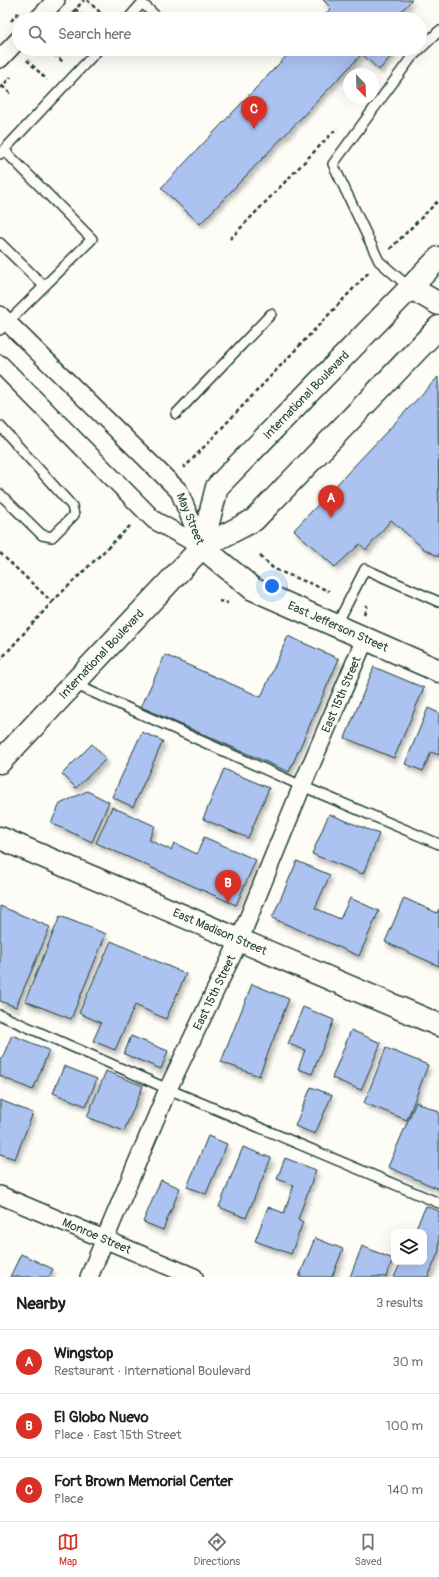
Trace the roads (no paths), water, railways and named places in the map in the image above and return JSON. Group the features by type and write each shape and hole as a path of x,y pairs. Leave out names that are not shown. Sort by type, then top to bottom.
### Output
{"main road":[{"name":"International Boulevard","path":"202,547 217,487 439,258"},
{"path":"411,288 439,304"},
{"name":"International Boulevard","path":"0,762 202,547 254,520 439,327"},
{"name":"East Jefferson Street","path":"202,547 252,589 439,671"},
{"name":"East Madison Street","path":"0,838 439,1025"}],"street":[{"path":"45,12 56,0"},
{"path":"0,59 12,46"},
{"name":"May Street","path":"2,323 179,491 202,547"},
{"name":"May Street","path":"0,364 154,520 202,547"},
{"name":"East 15th Street","path":"89,1277 168,1089 239,941 302,786 365,639"},
{"name":"Monroe Street","path":"0,1195 194,1277"}],"lane":[{"path":"134,12 142,2 152,12"},
{"path":"427,43 439,31"},
{"path":"2,323 44,286 92,239 2,152 92,56"},
{"path":"411,288 379,261 333,164 413,56"},
{"path":"0,243 44,286"},
{"path":"176,414 271,314"},
{"path":"0,426 72,506 74,516 52,537 42,536 0,494"},
{"path":"336,626 365,569 439,602"},
{"path":"73,684 302,786 439,844"},
{"path":"0,1015 168,1089 439,1203"}],"place":[{"name":"Fort Brown Memorial Center","path":"254,129"},
{"name":"Wingstop","path":"331,518"},
{"name":"El Globo Nuevo","path":"228,903"}]}
